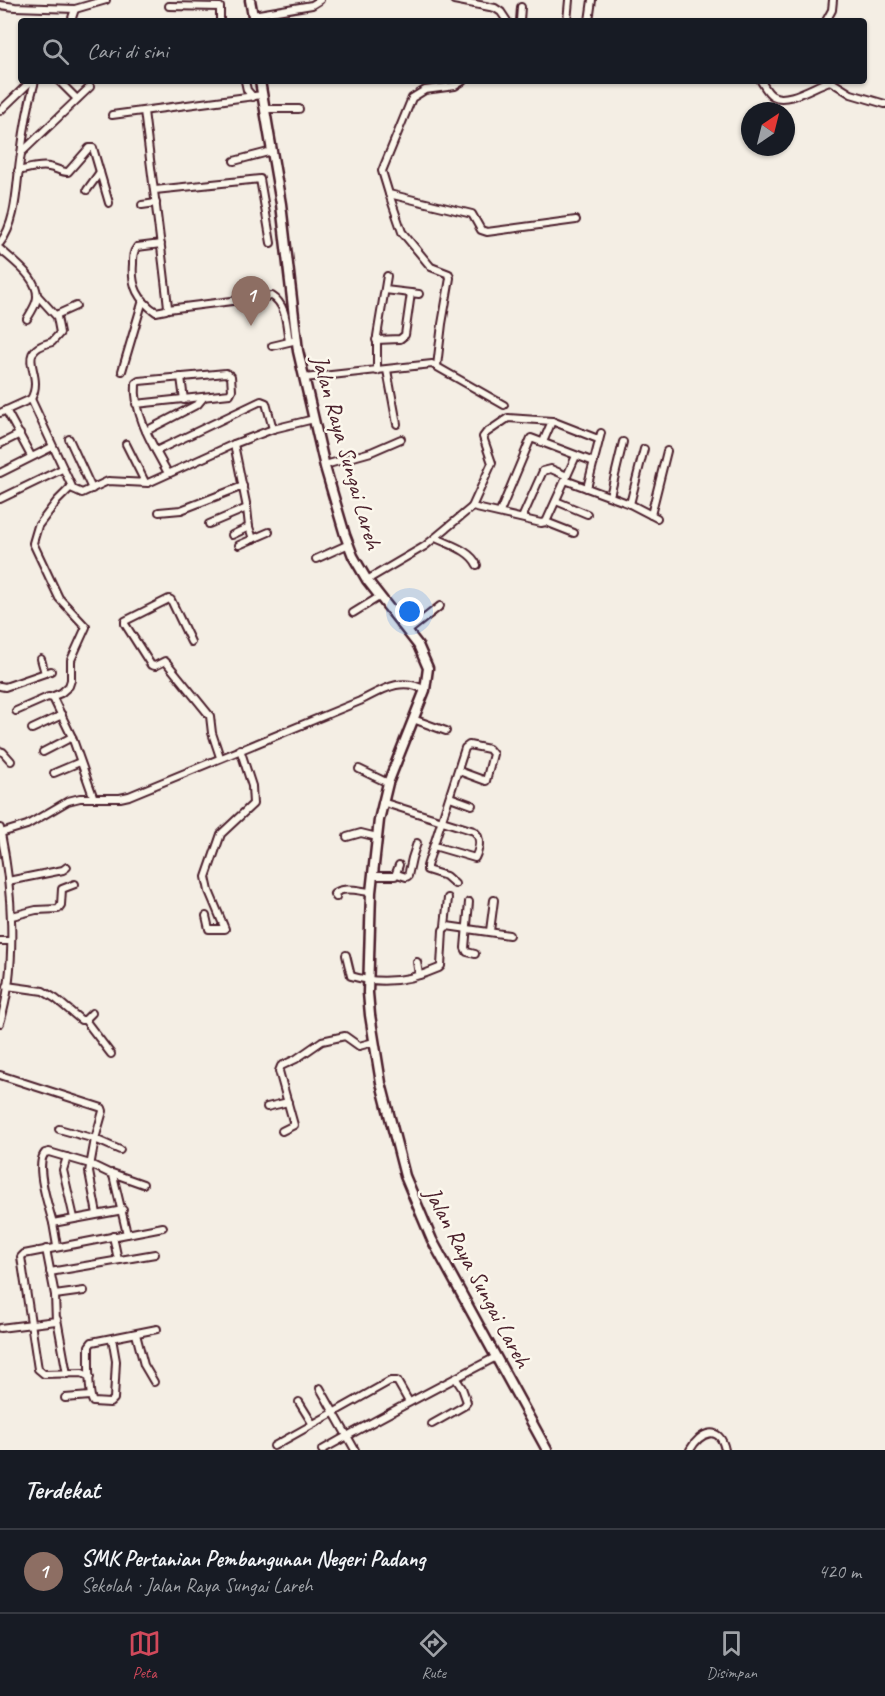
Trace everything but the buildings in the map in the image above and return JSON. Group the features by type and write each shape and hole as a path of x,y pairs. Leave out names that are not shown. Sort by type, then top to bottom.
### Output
{"street":[{"path":"0,5 75,9 106,0"},
{"path":"250,0 253,18 312,5 320,0"},
{"path":"454,0 495,8 505,18"},
{"path":"567,18 569,0"},
{"path":"590,18 592,0"},
{"path":"828,18 832,10 833,0"},
{"path":"170,6 220,7 220,18"},
{"path":"520,18 521,7"},
{"path":"72,18 75,9"},
{"path":"0,111 30,84"},
{"path":"0,243 6,236 13,210 32,84"},
{"path":"62,84 77,99"},
{"path":"245,84 247,90 258,96"},
{"name":"Jalan Raya Sungai Lareh","path":"260,84 258,96 265,110 281,204 292,341 304,378 325,465 349,544 367,580 418,645 427,661 428,675 425,690 382,802 372,876 370,1015 384,1094 410,1192 432,1240 547,1450"},
{"path":"437,366 449,274 431,267 402,232 382,171 412,98 425,90 458,84"},
{"path":"763,84 770,94 778,97 801,93 821,84"},
{"path":"834,84 851,94 885,104"},
{"path":"21,153 90,87"},
{"path":"112,115 258,96"},
{"path":"265,110 299,109"},
{"path":"144,111 168,309"},
{"path":"18,171 41,166 68,172 81,155 91,147 95,150 109,202"},
{"path":"234,160 272,151"},
{"path":"87,190 100,172"},
{"path":"155,190 260,179 271,243"},
{"path":"389,194 472,214 481,230 486,232 576,220"},
{"path":"142,205 156,203"},
{"path":"161,244 138,247 133,252 132,280 137,293 156,312 272,296 279,301 283,309 292,341 272,346"},
{"path":"0,249 29,277 37,295 59,320 58,337 32,352 31,360 35,381 31,399 71,487 82,493 108,481 148,483 234,444 273,429 314,418"},
{"path":"377,371 376,340 387,276"},
{"path":"385,290 419,294"},
{"path":"376,340 400,339 405,335 411,293"},
{"path":"27,319 35,306 37,295"},
{"path":"123,371 143,300"},
{"path":"56,315 76,306"},
{"path":"304,378 387,370 425,363 437,366 504,405"},
{"path":"387,370 398,424"},
{"path":"136,404 231,393 230,375 226,373 139,381 136,384 136,404 146,431 168,473"},
{"path":"182,377 184,400"},
{"path":"146,431 198,404 203,398"},
{"path":"31,399 3,411 20,434 31,456"},
{"path":"156,451 261,401 266,404 273,429"},
{"path":"367,580 436,538 447,526 472,507 492,463 483,439 484,435 508,418 552,421 599,436 587,488"},
{"path":"543,442 552,421"},
{"path":"0,444 20,434"},
{"path":"500,512 529,440 534,438 594,462"},
{"path":"69,439 92,489"},
{"path":"325,465 371,452 401,439"},
{"path":"610,496 622,442"},
{"path":"126,444 145,482"},
{"path":"234,444 253,539"},
{"path":"0,472 52,447"},
{"path":"630,504 644,449"},
{"path":"522,518 543,471 551,469 587,488 630,504 654,517 667,451"},
{"path":"546,522 576,456"},
{"path":"0,499 62,469"},
{"path":"159,512 181,510 243,486"},
{"path":"16,711 62,693 69,686 71,660 86,627 64,605 52,588 34,546 38,526 49,510 71,487"},
{"path":"556,501 587,514"},
{"path":"472,507 541,523 546,522 574,533"},
{"path":"209,524 247,508"},
{"path":"232,535 249,527"},
{"path":"239,545 268,532"},
{"path":"436,538 464,551 475,560 477,565"},
{"path":"316,559 349,544"},
{"path":"353,613 379,597"},
{"path":"191,642 171,600 168,599 125,621 152,665 155,666 165,661 168,663 210,716 212,733 220,758"},
{"path":"406,632 440,606"},
{"path":"0,687 48,672 41,658"},
{"path":"0,1023 7,986 12,916 1,830 27,825 68,801 93,796 120,798 129,796 390,686 404,683 416,685 425,690"},
{"path":"51,697 72,737 93,796"},
{"path":"32,729 62,715"},
{"path":"413,719 446,731"},
{"path":"43,752 72,737"},
{"path":"455,884 446,876 428,870 427,866 465,748 467,746 491,751 491,766 486,781 459,771"},
{"path":"9,747 1,751 11,761"},
{"path":"206,916 209,929 225,929 208,891 206,877 221,834 250,808 254,800 240,749"},
{"path":"54,773 80,762"},
{"path":"359,769 388,783"},
{"path":"450,797 472,805"},
{"path":"382,802 477,833 479,848 477,856 472,858 434,846"},
{"path":"347,837 361,833 377,837"},
{"path":"372,876 397,874 408,876 417,843"},
{"path":"397,874 399,865"},
{"path":"8,881 63,870 67,867"},
{"path":"12,916 36,910 58,909 61,905 62,889 75,884"},
{"path":"336,897 335,891 342,889 371,892"},
{"path":"346,955 350,975 369,981 390,981 419,975 441,966 448,898"},
{"path":"490,931 494,900"},
{"path":"469,902 466,951 475,954"},
{"path":"445,926 509,935"},
{"path":"0,941 11,941"},
{"path":"417,962 419,975"},
{"path":"7,986 43,991 56,999 81,1020 85,1020 111,1054"},
{"path":"85,1020 92,1013"},
{"path":"282,1131 294,1125 279,1071 283,1064 296,1059 322,1041 342,1036 359,1046 374,1042"},
{"path":"0,1075 100,1106 103,1111 89,1172 98,1214"},
{"path":"267,1107 288,1102"},
{"path":"59,1129 95,1139 120,1150"},
{"path":"57,1246 42,1180 40,1160 45,1153 49,1152 90,1164 143,1184"},
{"path":"67,1158 63,1170 74,1218"},
{"path":"109,1172 115,1179 128,1234"},
{"path":"52,1223 123,1210"},
{"path":"90,1377 82,1373 40,1372 21,1257 24,1254 57,1246 163,1227"},
{"path":"113,1236 118,1260"},
{"path":"46,1249 67,1374"},
{"path":"50,1272 155,1254"},
{"path":"55,1295 84,1291"},
{"path":"0,1328 55,1322 57,1319"},
{"path":"112,1338 116,1360 114,1399 110,1403 93,1402 90,1396 88,1346 93,1342 112,1338 136,1334 158,1329"},
{"path":"136,1334 144,1365 154,1382"},
{"path":"324,1450 496,1357"},
{"path":"432,1424 467,1402 456,1379"},
{"path":"274,1446 394,1380 399,1383 409,1402"},
{"path":"320,1388 355,1450"},
{"path":"64,1398 90,1396"},
{"path":"299,1402 312,1424"},
{"path":"690,1450 700,1436 707,1433 721,1439 725,1450"}],"place":[{"name":"SMK Pertanian Pembangunan Negeri Padang","path":"251,326"}]}
